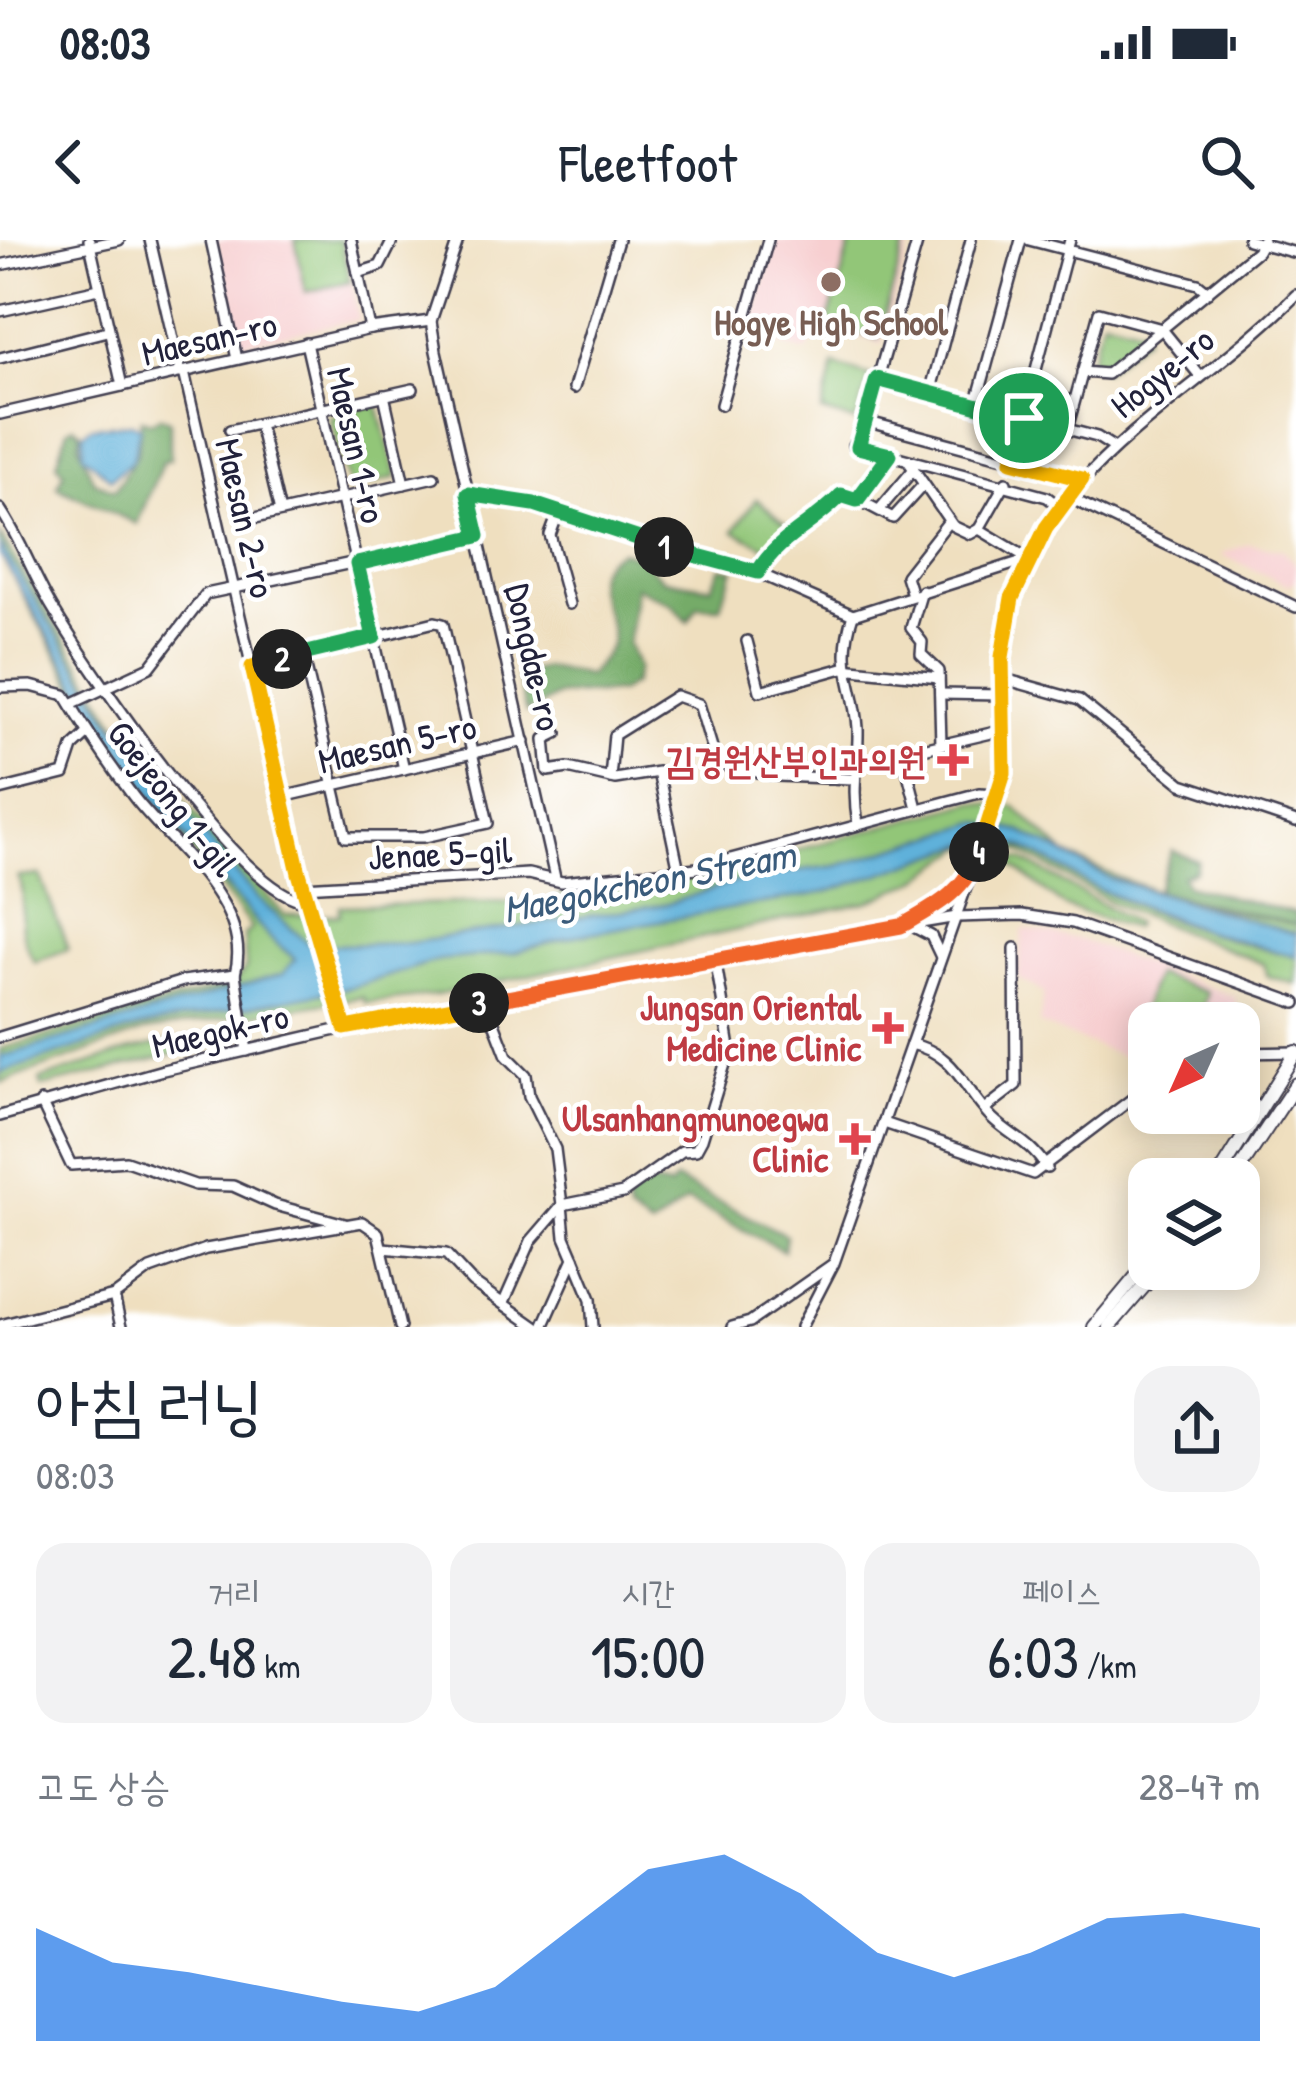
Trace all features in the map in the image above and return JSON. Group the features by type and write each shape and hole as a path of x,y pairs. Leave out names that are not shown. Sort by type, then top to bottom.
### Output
{"main road":[{"path":"1246,1158 1292,1086 1296,1052"},
{"path":"1234,1158 1292,1086"},
{"path":"1094,1327 1128,1286"},
{"path":"1109,1327 1141,1290"}],"street":[{"path":"0,265 119,240"},
{"name":"Maesan 2-ro","path":"150,240 303,886 345,1028"},
{"path":"211,240 238,359"},
{"path":"352,240 370,329"},
{"path":"358,273 380,266 393,240"},
{"path":"431,321 458,240"},
{"path":"574,388 618,240"},
{"path":"721,405 768,240"},
{"path":"918,240 855,446 911,465 1005,484 1047,497 1060,507"},
{"path":"930,393 971,240"},
{"path":"976,405 1025,240 1069,245 1198,284 1208,292"},
{"path":"1248,240 1296,253"},
{"path":"1082,372 1104,376 1262,242"},
{"path":"90,243 122,386"},
{"path":"1012,461 1069,245"},
{"path":"0,311 99,289"},
{"name":"Hogye-ro","path":"970,878 999,794 1004,730 1001,678 1009,612 1029,559 1068,496 1113,447 1296,296"},
{"path":"1067,429 1099,312 1162,329 1200,376"},
{"name":"Maesan-ro","path":"0,414 370,329 431,321"},
{"name":"Dongdae-ro","path":"431,321 555,878"},
{"path":"0,358 107,331"},
{"name":"Maesan 1-ro","path":"306,343 404,769"},
{"path":"877,379 1067,429 1113,447"},
{"path":"230,430 413,388"},
{"path":"384,395 404,484"},
{"path":"865,421 1082,479"},
{"path":"259,424 280,512"},
{"path":"857,500 890,455"},
{"path":"911,465 949,521 970,534 979,529 1005,484"},
{"path":"880,509 911,465"},
{"path":"251,519 434,477"},
{"path":"758,572 812,514 830,508 841,495 893,518 923,485"},
{"path":"468,494 559,512 688,556 758,572 854,615 1029,559"},
{"path":"1068,496 1296,607"},
{"path":"0,509 101,690 251,866 279,895 308,905"},
{"path":"559,512 550,535 569,604"},
{"path":"940,745 940,678 911,628 917,593 905,576 949,521"},
{"path":"979,529 1029,559"},
{"path":"74,702 150,667 206,594 235,592 478,536"},
{"path":"854,615 843,668 858,729 853,779 858,824"},
{"path":"252,667 303,654 374,637 443,624 489,818 479,829 350,839 332,785 303,654"},
{"path":"747,640 760,691 843,668 940,678"},
{"path":"1001,678 1079,700 1182,784 1296,822"},
{"name":"Goejeong 1-gil","path":"0,687 58,692 74,702 87,734 158,827 212,887 238,941 236,979 247,1051"},
{"path":"940,694 1002,695"},
{"path":"610,778 614,735 676,696 699,704 717,764 777,776 853,779"},
{"path":"917,808 906,756 1004,730"},
{"path":"557,733 545,736 545,769 577,769 610,778 658,772 678,866"},
{"path":"0,790 64,774 73,747 87,734"},
{"name":"Maesan 5-ro","path":"282,797 525,741"},
{"name":"Jenae 5-gil","path":"303,886 528,874 562,882 678,866 697,868 917,808 979,793 999,794"},
{"path":"801,1327 834,1263 970,878"},
{"path":"905,926 952,896 970,878"},
{"name":"Maegok-ro","path":"0,1116 345,1028 715,957 957,917 1022,915 1073,923 1296,1003"},
{"path":"905,926 932,936 942,959"},
{"path":"985,1109 1016,1084 1015,948"},
{"path":"503,1301 531,1241 562,1205 623,1193 685,1149 696,1150 715,1107 730,1048 715,957"},
{"path":"0,1037 183,981 236,979"},
{"path":"1280,997 1296,1014"},
{"path":"486,1002 507,1056 526,1075 529,1096 556,1149 565,1237 591,1299 593,1327"},
{"path":"911,1044 955,1065 985,1109 1024,1137 1047,1168"},
{"path":"1260,1053 1296,1052"},
{"path":"41,1102 71,1165 126,1161 195,1185 233,1186 275,1205 345,1224 371,1226 383,1248 400,1327"},
{"path":"884,1123 1033,1174 1128,1103"},
{"path":"6,1325 114,1296 150,1269 206,1249 345,1224"},
{"path":"383,1248 446,1254 472,1282 540,1327 574,1258"},
{"path":"732,1327 750,1322 834,1263"},
{"path":"114,1296 121,1327"}],"shaded area":[{"path":"217,240 344,240 359,320 243,343 238,339"},
{"name":"Hogye High School","path":"776,240 912,240 881,344 816,324 807,352 748,335"},
{"path":"1249,544 1283,550 1296,565 1296,581 1287,585 1220,554"},
{"path":"1023,929 1078,939 1235,997 1236,1002 1128,1002 1128,1059 1039,1024 1044,993 1018,978"}],"green space":[{"path":"295,240 341,240 350,282 306,292"},
{"path":"852,240 907,240 878,339 827,324"},
{"path":"1103,318 1142,328 1145,337 1104,371 1089,364"},
{"path":"834,365 870,376 856,422 822,412"},
{"path":"377,403 397,477 350,490 330,417"},
{"path":"160,417 170,421 170,459 163,461 137,524 57,487 64,472 57,463 68,429 74,426 81,432 79,444 93,480 115,490 138,452 141,419 151,422"},
{"path":"756,499 795,531 770,549 734,531"},
{"path":"0,535 117,724 284,915 340,915 340,906 547,901 572,891 681,881 973,802 1015,807 1065,854 1122,879 1194,903 1296,925 1296,934 1111,879 1022,832 979,822 837,866 753,876 668,904 410,943 311,946 257,898 114,726 0,545"},
{"path":"621,551 638,556 663,579 711,587 721,567 734,569 720,607 698,606 688,621 672,604 636,587 628,643 638,668 633,684 620,692 559,695 526,713 517,675 545,667 589,675 607,652 611,632 597,582 606,560"},
{"path":"0,554 106,732 152,796 267,935 295,959 283,974 0,1057 0,1049 233,984 246,968 244,935 252,928 101,735"},
{"path":"999,840 1147,911 1296,957 1296,984 1267,976 1263,964 1112,903 1020,851 965,847 918,880 867,902 437,995 365,1003 363,997 145,1031 0,1083 0,1073 141,1027 352,987 438,960 513,953 578,935 806,895 954,845"},
{"path":"1172,851 1198,861 1195,871 1182,876 1187,885 1296,914 1296,925 1157,891"},
{"path":"1002,857 1023,860 1135,923 1133,928 1065,907"},
{"path":"40,875 68,949 35,962 23,934 18,877"},
{"path":"1155,974 1207,993 1204,1002 1145,1002"},
{"path":"238,1028 236,1039 42,1087 40,1080 128,1051"},
{"path":"676,1180 786,1235 784,1251 687,1201 651,1228 629,1213 626,1197 644,1182 669,1187"}],"water":[{"path":"131,423 140,427 133,460 111,479 83,454 83,433 91,427"},
{"path":"0,545 114,726 257,898 311,946 410,943 668,904 753,876 837,866 979,822 1022,832 1111,879 1296,934 1296,957 1206,931 1100,890 1022,846 975,841 827,892 578,935 513,953 438,960 352,987 141,1027 0,1073 0,1057 283,974 295,959 267,935 152,796 106,732 0,554"}],"place":[{"name":"Hogye High School","path":"831,282"},
{"name":"김경원산부인과의원","path":"953,760"},
{"name":"Jungsan Oriental Medicine Clinic","path":"888,1028"},
{"name":"Ulsanhangmunoegwa Clinic","path":"855,1139"}],"route":[{"path":"877,379 1024,418 1012,461 1082,479 1037,543 1012,598 1001,678 1004,773 970,878 952,896 901,926 345,1028 299,873 252,667 374,637 357,564 478,536 468,494 534,504 688,556 758,572 764,560 812,514 830,508 841,495 857,500 890,455 858,447 877,379"}],"water label":[{"name":"Maegokcheon Stream","path":"649,881"}]}
